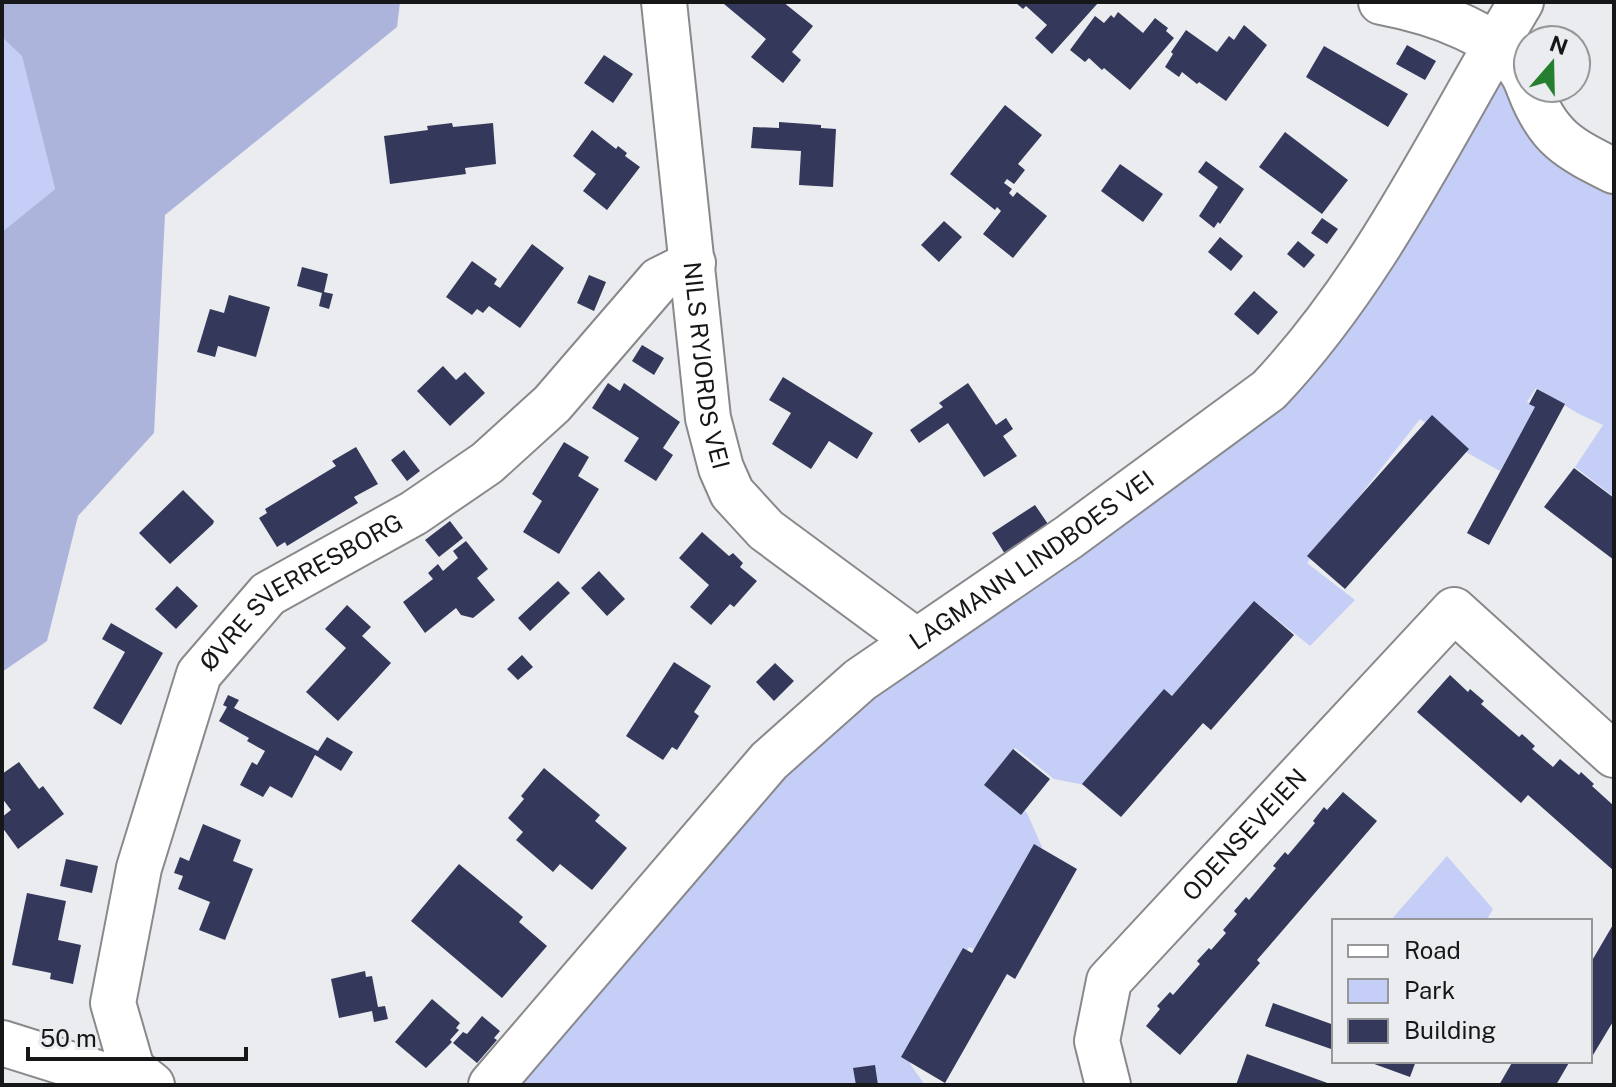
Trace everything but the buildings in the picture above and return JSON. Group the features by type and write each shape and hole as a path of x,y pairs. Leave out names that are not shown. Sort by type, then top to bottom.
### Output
{"street":[{"name":"NILS RYJORDS VEI","path":"664,2 708,418 721,468 732,493 766,530 915,640"},
{"path":"1381,2 1459,26 1512,57"},
{"name":"LAGMANN LINDBOES VEI","path":"491,1085 769,761 860,680 1069,537 1269,390 1336,310 1402,210 1521,2"},
{"path":"1535,104 1558,138 1575,151 1614,171"},
{"name":"ØVRE SVERRESBORG","path":"142,1077 113,1003 139,868 199,674 268,594 414,513 487,463 552,404 659,280 693,263"},
{"name":"ODENSEVEIEN","path":"1108,1085 1097,1041 1109,981 1454,610 1614,755"},
{"path":"2,1043 104,1075 142,1077"}],"green space":[{"path":"2,37 22,55 55,189 2,232"},
{"path":"1496,45 1512,62 1512,104 1550,104 1614,173 1614,497 1575,467 1603,425 1536,388 1527,402 1536,407 1500,471 1462,450 1420,419 1307,563 1355,600 1310,646 1258,604 1177,699 1169,693 1090,786 1054,779 1015,748 988,782 1027,813 1042,847 987,956 969,947 910,1064 925,1085 491,1085 769,761 1269,390"},
{"path":"1447,856 1493,909 1487,919 1392,919"}],"shaded area":[{"path":"2,2 400,2 397,27 165,215 154,433 78,516 47,641 2,672 2,232 55,189 22,56 2,37"}]}
